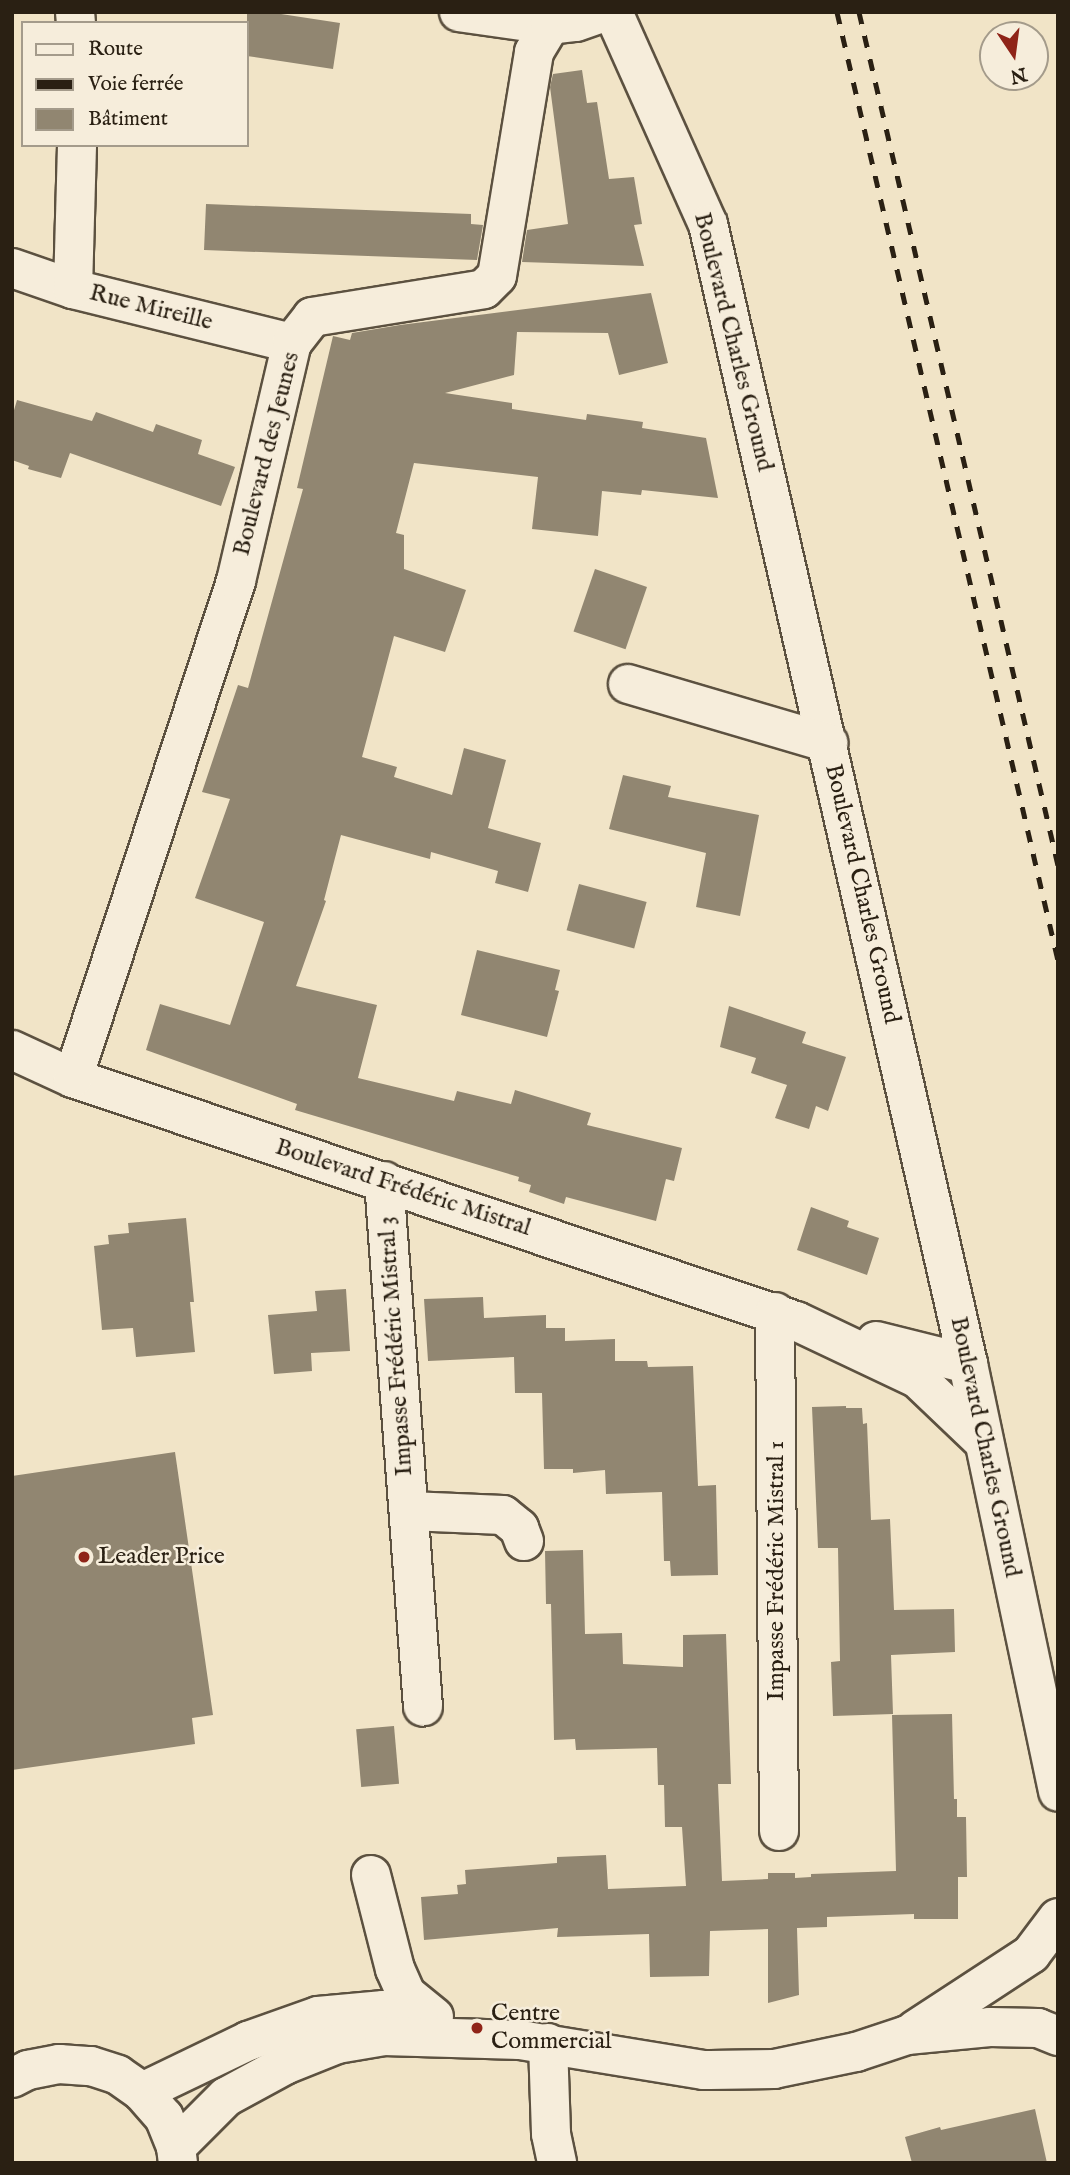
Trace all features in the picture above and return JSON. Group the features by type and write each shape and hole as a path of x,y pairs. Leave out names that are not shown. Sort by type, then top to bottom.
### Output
{"street":[{"path":"459,12 550,25 576,22 605,12"},
{"name":"Boulevard Charles Ground","path":"613,12 708,224 968,1364 1058,1792"},
{"name":"Boulevard des Jeunes","path":"73,1078 236,581 292,343 312,317 465,294 484,289 497,276 534,52 550,25"},
{"path":"73,289 77,147"},
{"name":"Rue Mireille","path":"12,268 73,289 292,343"},
{"path":"628,684 828,743"},
{"name":"Boulevard Frédéric Mistral","path":"12,1050 73,1078 785,1316 968,1364"},
{"name":"Impasse Frédéric Mistral 3","path":"384,1181 423,1707"},
{"name":"Boulevard Frédéric Mistral","path":"785,1316 918,1379 985,1442"},
{"name":"Impasse Frédéric Mistral 1","path":"779,1831 785,1316"},
{"name":"Impasse Frédéric Mistral 3","path":"409,1511 503,1515 519,1528 524,1541"},
{"path":"371,1875 395,1969 406,1993 434,2017"},
{"path":"907,2035 1031,1954 1058,1918"},
{"path":"142,2092 248,2041 318,2016 384,2010 434,2017 534,2042 704,2070 774,2068 856,2052 907,2035 990,2027 1038,2028 1058,2036"},
{"path":"177,2155 226,2097 285,2065 337,2044 384,2036 534,2042"},
{"path":"534,2042 557,2163"},
{"path":"18,2066 91,2066 118,2075 142,2092 164,2117 177,2155"}],"building":[{"path":"247,12 268,12 340,23 333,69 248,56"},
{"path":"582,70 587,103 597,102 609,179 634,177 642,224 634,225 644,266 522,262 527,230 568,224 550,87 553,74"},
{"path":"206,204 471,214 471,224 483,225 477,260 204,250"},
{"path":"651,293 668,363 619,375 608,333 517,332 514,375 445,393 512,403 512,409 586,420 587,414 643,422 642,428 706,438 718,498 642,490 641,495 602,491 598,536 532,529 538,477 414,463 396,533 404,535 404,569 466,590 445,652 394,636 362,757 397,767 394,777 452,795 464,748 506,760 488,828 541,843 528,892 495,883 498,871 431,852 430,859 341,835 324,900 326,901 296,986 377,1005 358,1078 454,1101 457,1091 511,1104 515,1090 591,1113 587,1125 682,1148 674,1181 666,1179 656,1221 566,1197 564,1204 529,1192 531,1185 518,1181 519,1177 295,1110 297,1104 146,1050 160,1004 230,1025 264,922 195,898 230,799 202,792 238,685 248,688 303,489 297,488 333,336 350,340 352,333 400,325"},
{"path":"17,400 92,421 96,412 153,432 156,424 202,440 198,454 235,467 221,506 70,453 61,478 28,469 29,466 12,460 12,417"},
{"path":"595,569 647,587 626,649 574,631"},
{"path":"623,775 671,786 668,797 759,815 740,916 696,907 706,853 609,829"},
{"path":"579,884 647,902 634,948 567,930"},
{"path":"477,950 560,970 555,990 559,991 547,1037 461,1015"},
{"path":"729,1006 806,1032 802,1043 846,1057 828,1111 816,1106 809,1129 775,1118 787,1085 751,1073 756,1058 720,1047"},
{"path":"811,1207 849,1221 847,1227 879,1238 867,1275 797,1250"},
{"path":"186,1218 194,1302 190,1302 195,1352 136,1357 133,1328 102,1330 94,1246 109,1244 108,1235 129,1233 128,1223"},
{"path":"346,1289 350,1351 311,1353 312,1371 274,1374 268,1315 317,1311 315,1291"},
{"path":"483,1297 484,1318 546,1315 546,1328 565,1328 565,1341 615,1339 615,1361 647,1361 648,1367 693,1366 698,1486 716,1485 718,1575 671,1576 670,1561 664,1561 662,1492 606,1494 605,1470 573,1473 573,1469 544,1469 542,1393 515,1393 514,1357 428,1361 424,1299"},
{"path":"812,1407 862,1408 863,1424 867,1423 871,1520 890,1519 894,1610 954,1609 955,1652 891,1655 893,1714 833,1716 831,1662 840,1661 838,1548 818,1548"},
{"path":"175,1452 213,1715 192,1718 195,1744 12,1770 12,1476"},
{"path":"583,1550 585,1634 622,1633 623,1664 683,1667 683,1635 726,1634 731,1784 718,1784 722,1881 768,1879 768,1873 795,1873 795,1878 811,1877 811,1874 896,1871 892,1715 952,1714 954,1799 957,1799 957,1817 966,1817 967,1877 958,1877 958,1919 914,1919 914,1914 827,1917 827,1927 797,1928 799,1995 768,2003 768,1929 710,1931 709,1976 650,1977 649,1934 557,1937 558,1928 424,1940 421,1897 458,1894 457,1885 466,1884 465,1870 557,1863 557,1857 606,1855 608,1889 686,1886 682,1827 665,1827 664,1785 658,1785 657,1748 576,1750 575,1739 554,1740 551,1604 546,1604 545,1551"},
{"path":"394,1726 399,1784 361,1787 356,1729"},
{"path":"1035,2109 1047,2163 912,2163 905,2137 940,2127 941,2130"}],"railway":[{"path":"837,12 1058,960"},
{"path":"859,12 1058,865"}],"place":[{"name":"Leader Price","path":"84,1557"},
{"name":"Centre Commercial","path":"477,2028"}]}
